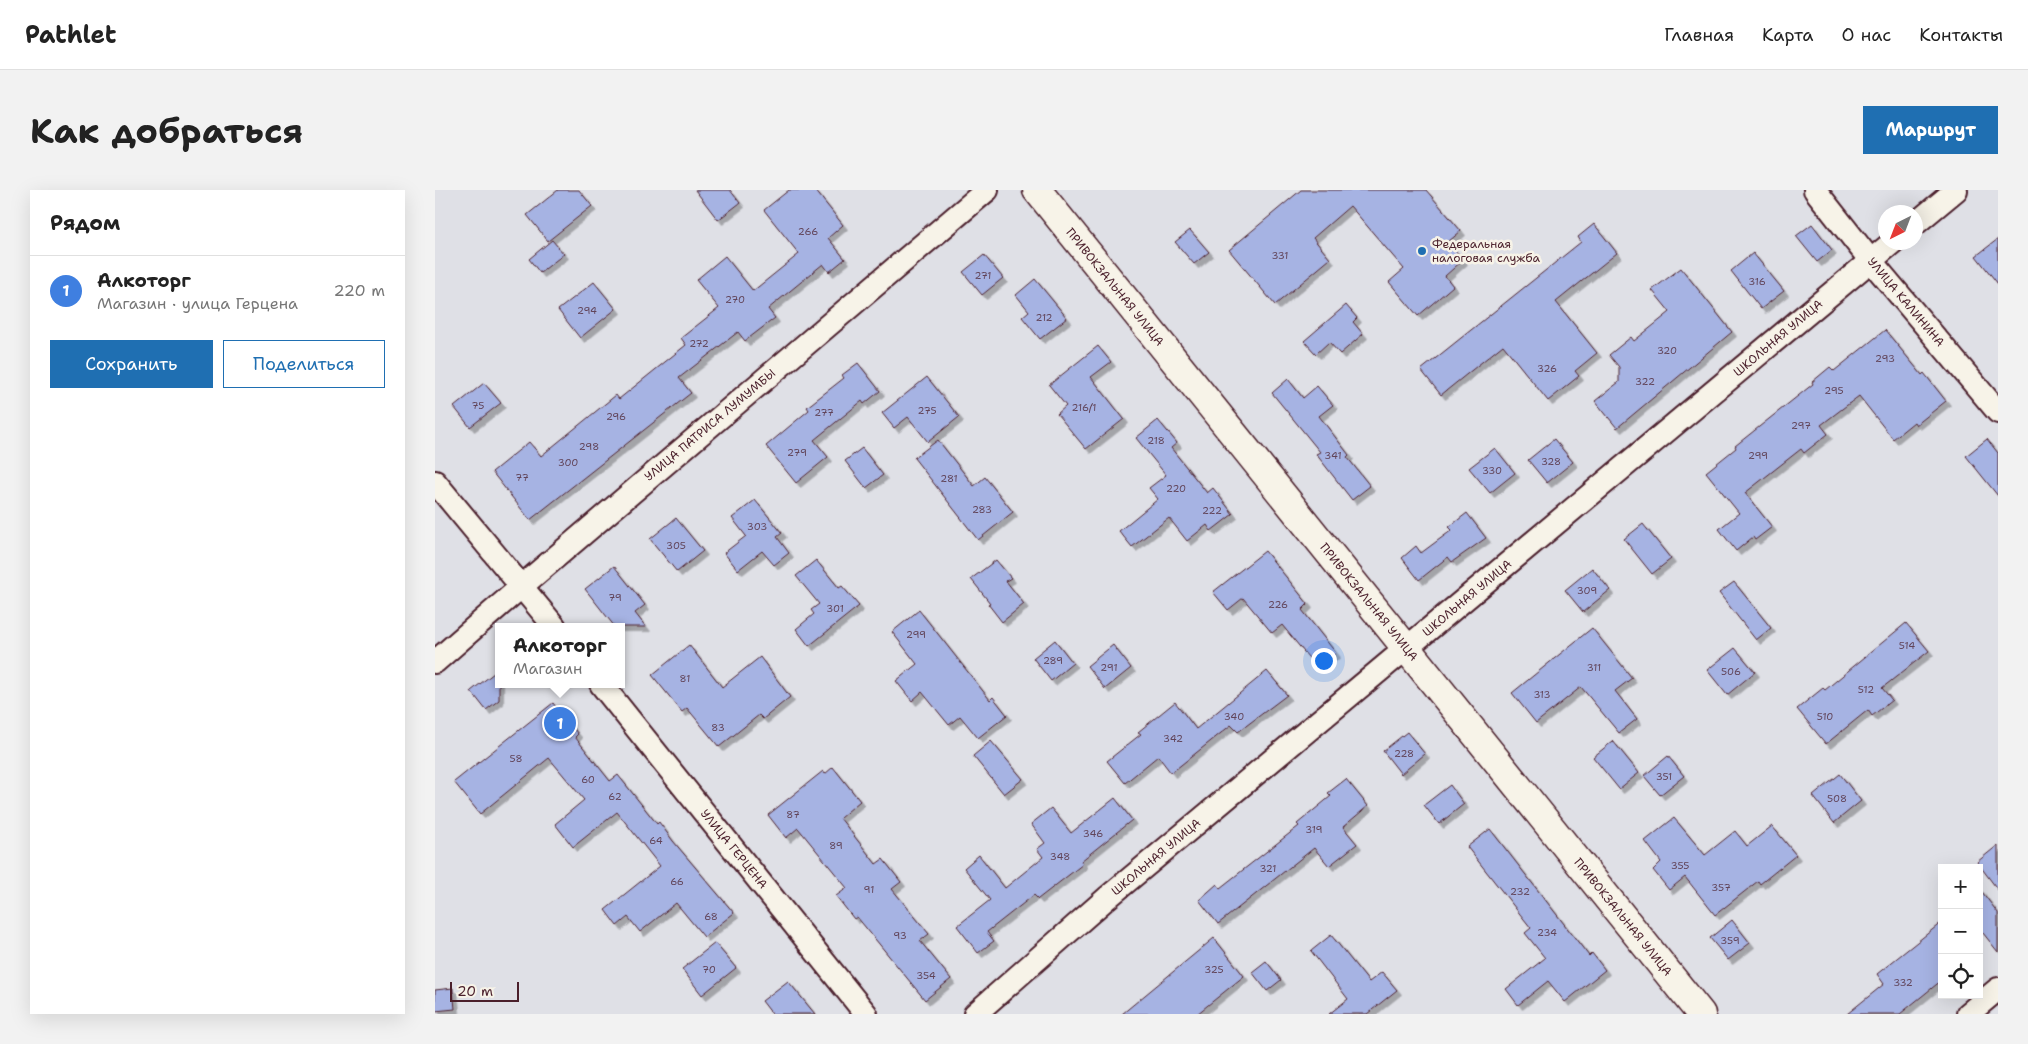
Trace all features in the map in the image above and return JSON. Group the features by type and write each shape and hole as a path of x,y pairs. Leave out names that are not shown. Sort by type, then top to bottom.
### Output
{"street":[{"name":"УЛИЦА ПАТРИСА ЛУМУМБЫ","path":"435,662 987,190"},
{"name":"ПРИВОКЗАЛЬНАЯ УЛИЦА","path":"1037,190 1701,1014"},
{"name":"УЛИЦА КАЛИНИНА","path":"1815,190 1871,261 1998,412"},
{"path":"1923,217 1956,190"},
{"name":"ШКОЛЬНАЯ УЛИЦА","path":"975,1014 1107,898 1884,250"},
{"path":"435,482 552,623"},
{"name":"УЛИЦА ГЕРЦЕНА","path":"604,688 866,1014"},
{"path":"1968,1014 1998,989"}],"building":[{"path":"558,190 579,190 592,206 548,241 527,215"},
{"path":"695,190 730,190 740,203 718,220"},
{"path":"789,190 815,190 843,225 828,238 845,259 829,272 823,264 768,309 775,318 745,341 738,332 679,378 691,393 530,520 492,472 529,442 541,456 616,395 619,399 686,345 681,338 719,308 696,280 725,256 753,291 799,254 764,210"},
{"path":"1301,190 1426,190 1461,231 1448,242 1463,260 1445,276 1453,286 1418,316 1389,282 1404,269 1350,206 1313,238 1330,259 1275,305 1229,250"},
{"path":"1594,224 1617,253 1556,302 1597,353 1575,371 1579,376 1548,401 1503,345 1441,395 1421,370 1581,242 1578,237"},
{"path":"1812,224 1832,250 1817,262 1796,236"},
{"path":"1190,230 1209,252 1194,264 1175,242"},
{"path":"1998,239 1998,284 1976,256"},
{"path":"552,240 564,254 540,273 529,259"},
{"path":"1753,253 1784,291 1761,309 1731,271"},
{"path":"984,255 1003,278 982,295 963,272"},
{"path":"1681,268 1732,332 1617,428 1595,401 1619,382 1619,367 1609,355 1631,337 1634,341 1670,312 1652,290"},
{"path":"1035,279 1067,318 1040,339 1022,317 1029,311 1016,295"},
{"path":"594,282 616,309 580,338 558,310"},
{"path":"1346,305 1357,318 1353,322 1363,334 1340,354 1329,342 1316,354 1304,341"},
{"path":"1885,330 1922,375 1924,373 1946,401 1916,425 1914,422 1893,439 1859,396 1821,425 1828,434 1804,453 1801,449 1745,493 1772,527 1755,540 1753,537 1736,551 1719,529 1739,513 1706,472 1736,448 1735,446 1813,384 1812,382 1830,367 1834,371"},
{"path":"1098,346 1111,362 1091,377 1124,419 1086,449 1057,414 1066,406 1049,385"},
{"path":"858,363 880,391 864,404 862,401 814,440 828,457 796,483 766,446 809,410 807,407 844,378 842,375"},
{"path":"927,377 959,417 928,442 908,417 894,428 882,413"},
{"path":"1288,379 1303,398 1317,386 1333,405 1319,416 1349,455 1347,457 1370,486 1352,500 1316,454 1320,452 1272,393"},
{"path":"484,383 501,403 470,427 454,407"},
{"path":"1158,420 1177,443 1171,448 1207,493 1213,488 1233,514 1211,531 1207,525 1187,541 1169,518 1132,547 1119,531 1158,499 1149,488 1166,475 1136,438"},
{"path":"1554,439 1573,462 1547,483 1528,460"},
{"path":"1987,439 1998,453 1998,496 1966,456"},
{"path":"938,440 974,486 985,477 1013,512 978,540 914,458"},
{"path":"862,448 883,475 866,488 845,461"},
{"path":"1495,448 1515,473 1490,493 1469,468"},
{"path":"755,500 782,533 777,537 789,553 774,565 762,551 738,570 724,553 746,536 732,518"},
{"path":"1467,513 1486,538 1452,562 1448,557 1419,580 1402,558 1416,546 1421,553 1452,530 1449,527"},
{"path":"676,518 703,551 677,572 650,539"},
{"path":"1643,524 1671,559 1652,574 1624,539"},
{"path":"1265,551 1308,604 1302,610 1336,653 1317,668 1282,625 1272,633 1243,598 1228,610 1213,592"},
{"path":"816,560 839,588 842,586 859,606 809,646 796,629 814,614 811,610 819,604 796,576"},
{"path":"996,560 1011,578 1006,581 1024,604 1002,622 971,579"},
{"path":"614,566 645,605 635,613 646,627 625,627 625,623 612,623 585,589"},
{"path":"1592,568 1610,590 1583,612 1565,590"},
{"path":"1734,582 1771,628 1756,640 1719,593"},
{"path":"919,610 990,700 993,697 1007,715 978,738 960,716 949,725 922,692 912,701 896,681 917,664 892,632"},
{"path":"1906,623 1929,651 1882,688 1892,700 1872,716 1868,710 1826,744 1797,709 1823,688 1825,690"},
{"path":"1592,628 1632,678 1615,691 1637,719 1619,733 1581,687 1536,723 1512,693"},
{"path":"1055,640 1073,663 1051,681 1033,658"},
{"path":"689,645 722,687 760,657 790,697 763,719 759,715 719,747 687,708 682,712 652,675"},
{"path":"1113,645 1131,668 1105,689 1087,666"},
{"path":"1735,648 1755,672 1727,695 1707,670"},
{"path":"1267,671 1287,695 1238,732 1231,725 1171,773 1158,756 1125,783 1107,761 1141,734 1138,732 1175,702 1196,729"},
{"path":"495,672 495,688 499,688 499,700 486,710 471,691"},
{"path":"553,703 578,734 575,737 610,781 618,775 657,824 659,822 734,913 704,937 676,903 640,932 628,917 617,926 605,910 660,866 617,812 573,847 555,824 584,800 549,758 480,814 454,782"},
{"path":"1407,732 1425,754 1401,774 1383,751"},
{"path":"991,741 1023,779 1004,794 973,756"},
{"path":"1613,741 1639,773 1619,789 1593,757"},
{"path":"1668,756 1684,776 1660,795 1644,776"},
{"path":"833,767 860,801 840,818 876,864 883,859 901,882 892,889 929,934 920,941 951,979 925,1000 857,917 854,919 836,896 847,888 798,828 786,838 768,815 823,771 825,774"},
{"path":"1840,774 1861,801 1834,823 1813,796"},
{"path":"1346,779 1368,806 1343,827 1357,844 1329,866 1314,848 1218,924 1199,900 1217,884 1220,888 1299,826 1297,824 1331,796 1328,793"},
{"path":"1450,785 1464,804 1439,824 1424,805"},
{"path":"1115,798 1132,820 1081,861 1083,864 1038,899 1034,895 987,932 994,941 978,953 957,926 990,900 964,868 979,855 1005,888 1043,857 1037,849 1045,843 1031,824 1051,808 1071,833"},
{"path":"1674,818 1705,855 1735,831 1747,846 1772,826 1796,855 1760,884 1758,881 1715,915 1685,877 1669,890 1653,870 1661,862 1645,841"},
{"path":"1490,829 1589,956 1592,953 1605,970 1565,1002 1548,981 1518,1005 1506,989 1545,958 1525,933 1531,928 1467,847"},
{"path":"1998,845 1998,890 1983,870 1983,864 1977,862"},
{"path":"1983,893 1998,913 1998,952 1983,933"},
{"path":"1732,920 1750,943 1728,960 1710,938"},
{"path":"1938,925 1938,983 1900,1014 1847,1014 1884,984 1877,974"},
{"path":"1331,935 1369,982 1382,972 1397,990 1367,1014 1329,1014 1348,999 1311,951"},
{"path":"1214,938 1244,976 1197,1014 1122,1014"},
{"path":"715,943 736,968 702,995 682,969"},
{"path":"1266,961 1281,980 1267,991 1252,972"},
{"path":"788,981 815,1014 772,1014 762,1001"},
{"path":"453,988 455,1009 435,1011 435,990"}],"place":[{"name":"Федеральная налоговая служба","path":"1422,251"},
{"name":"Алкоторг","path":"560,723"}]}
